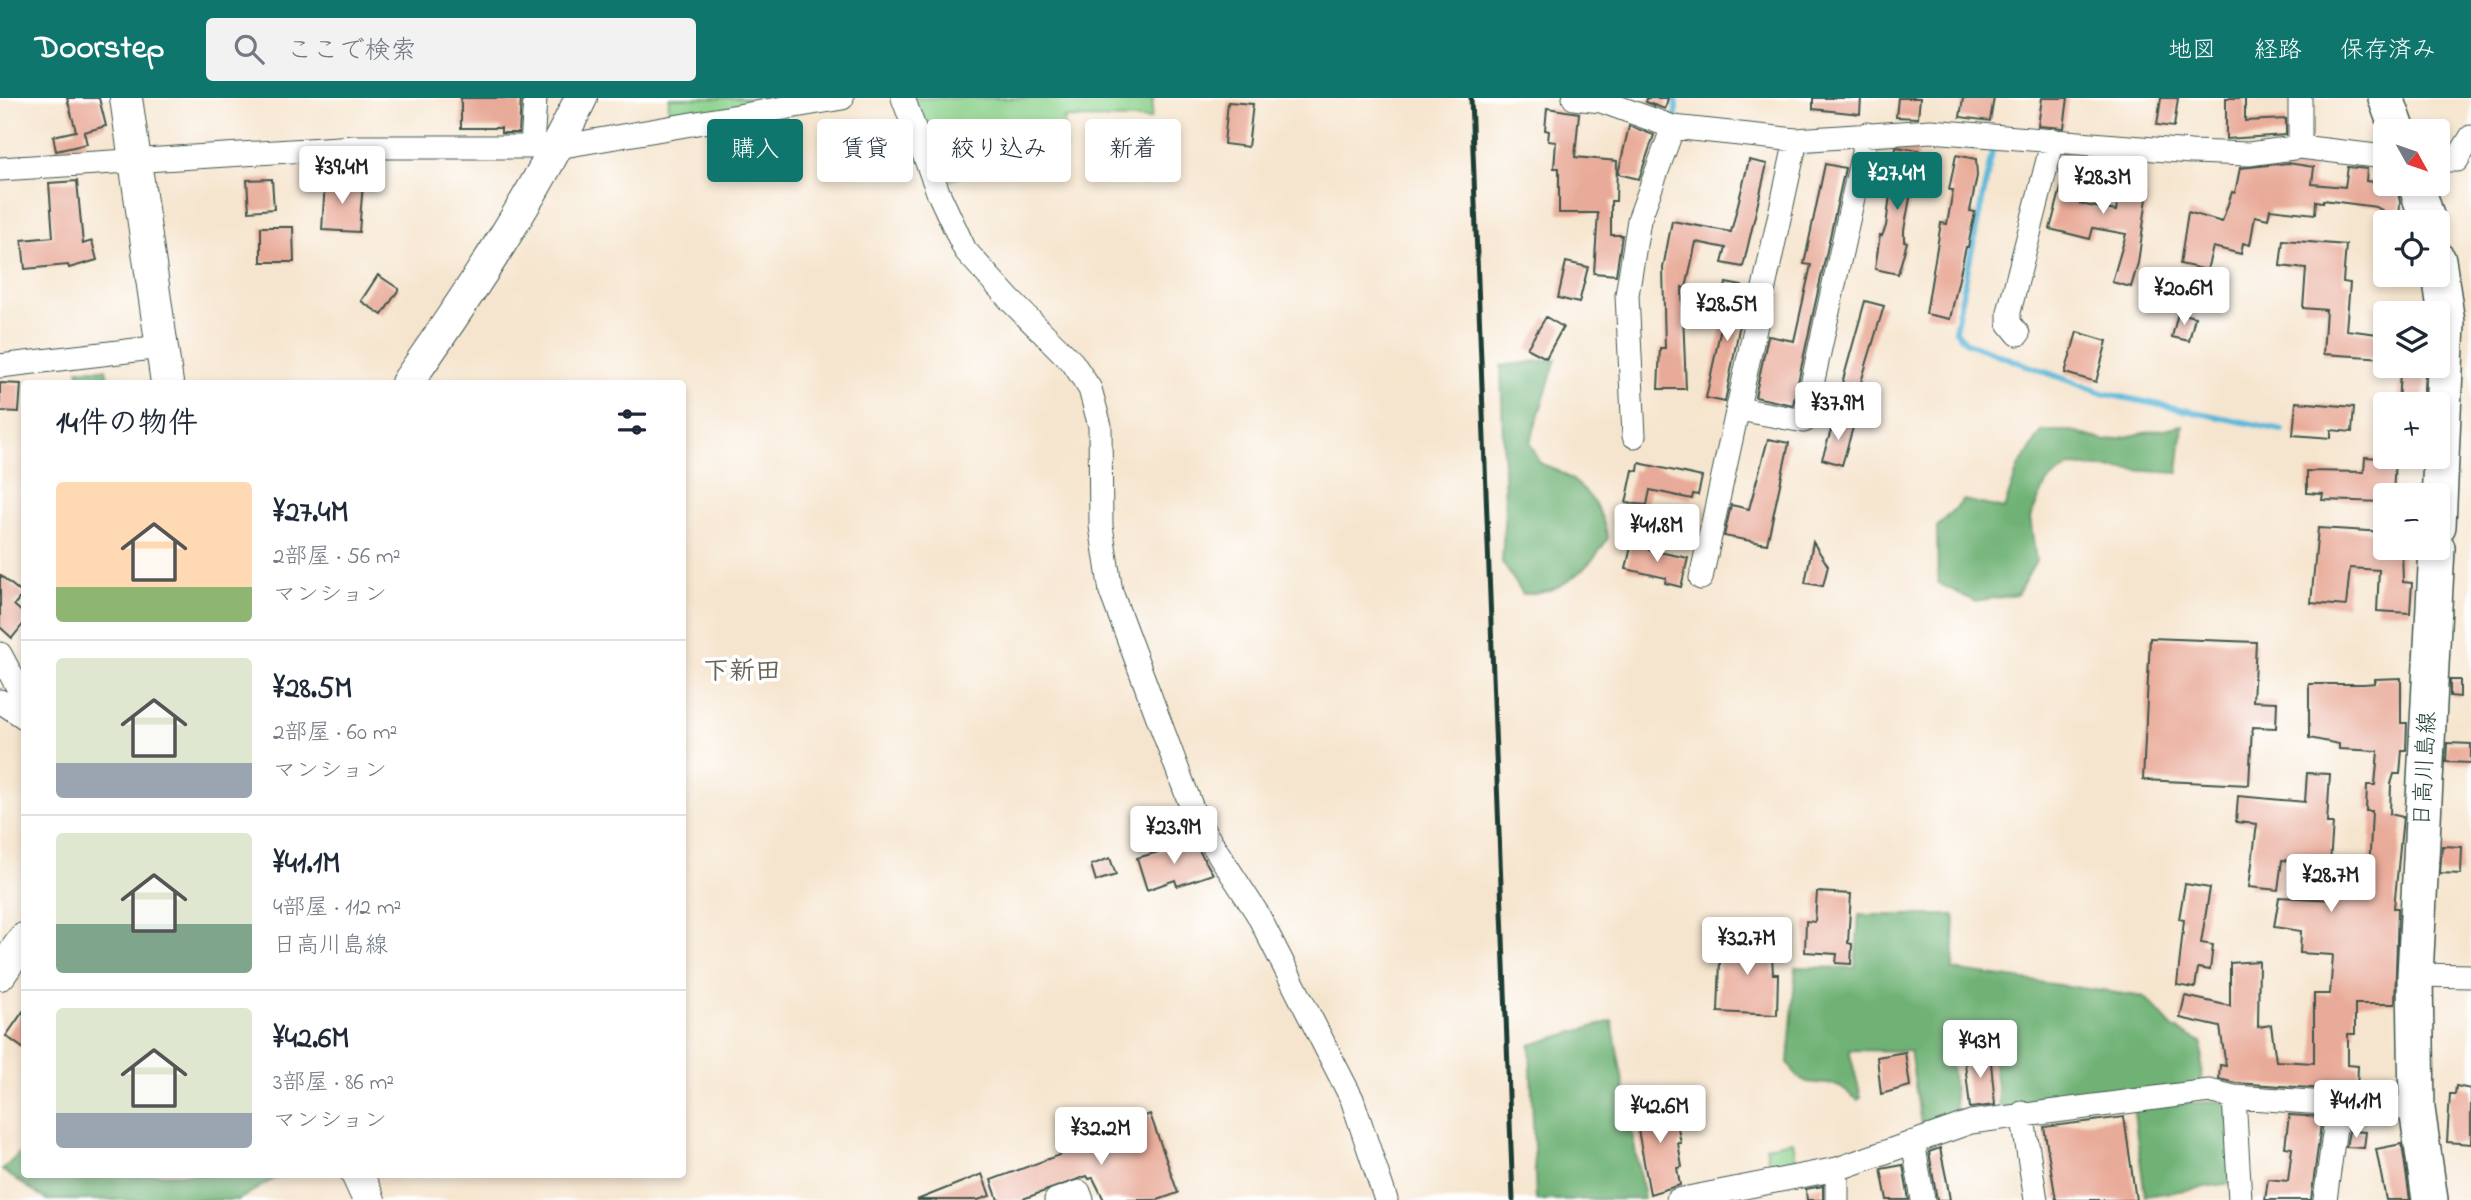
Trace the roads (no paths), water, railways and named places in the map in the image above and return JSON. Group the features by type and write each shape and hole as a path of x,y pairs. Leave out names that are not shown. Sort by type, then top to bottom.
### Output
{"main road":[{"path":"2386,98 2394,119"},
{"path":"2442,483 2459,323 2447,287"},
{"name":"日高川島線","path":"2430,1200 2417,1109 2415,975 2436,560"}],"street":[{"path":"127,98 166,380"},
{"path":"535,98 545,147"},
{"path":"409,380 496,255 545,147 581,98"},
{"path":"0,169 355,147 545,147 842,98"},
{"path":"903,98 938,192 965,250 1073,363 1090,389 1100,426 1101,526 1111,592 1196,819 1257,913 1352,1099 1387,1200"},
{"path":"1574,98 1601,101 1673,127 1796,140 1931,131 2214,153 2249,154 2300,147 2373,156"},
{"path":"2300,98 2300,147"},
{"path":"1634,436 1628,295 1639,220 1673,127"},
{"path":"1739,409 1804,421 1867,134"},
{"path":"2450,160 2457,160 2471,137"},
{"path":"1701,578 1796,140"},
{"path":"2018,334 2010,323 2009,312 2053,140"},
{"path":"0,366 161,347"},
{"path":"0,654 21,693"},
{"path":"0,701 21,715"},
{"path":"0,974 21,943"},
{"path":"2415,975 2471,976"},
{"path":"1678,1200 1837,1169 1971,1122 2022,1113 2209,1091 2234,1097 2417,1109"},
{"path":"2234,1097 2240,1200"},
{"path":"2325,1200 2338,1105"},
{"path":"2022,1113 2036,1200"},
{"path":"1913,1142 1923,1200"},
{"path":"1837,1169 1837,1200"},
{"path":"359,1178 369,1200"},
{"path":"1056,1200 1079,1192 1082,1200"}],"waterway":[{"path":"1676,98 1676,121"},
{"path":"1960,145 1993,148 1955,330 1967,343 2102,393 2282,430"},
{"path":"1800,152 1841,148"}],"railway":[{"path":"1471,98 1513,1200"}],"district":[{"name":"下新田","path":"742,673"}]}
